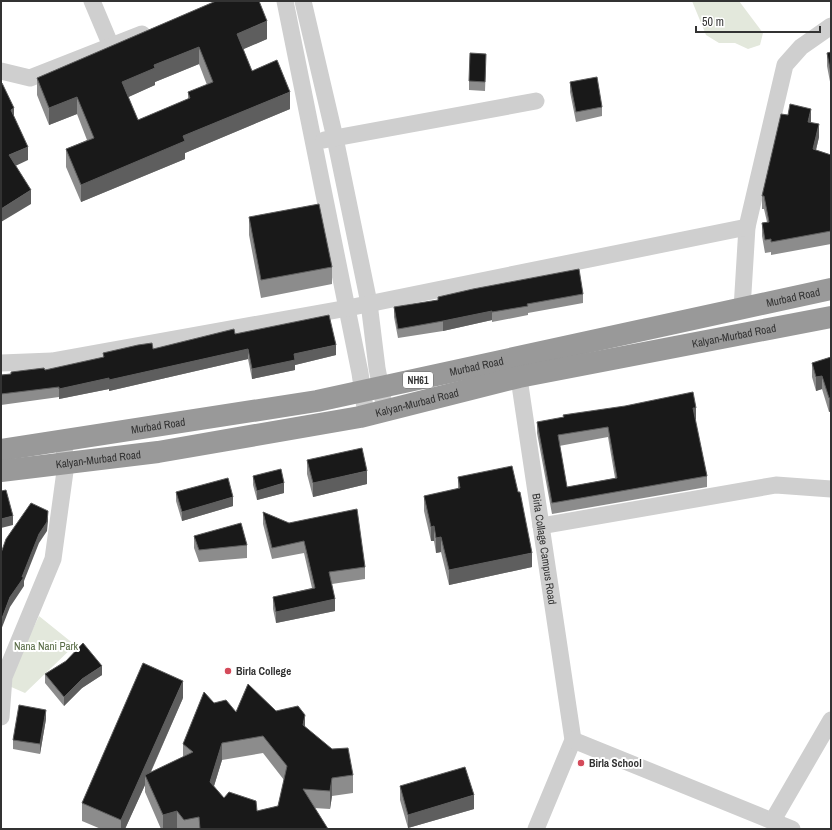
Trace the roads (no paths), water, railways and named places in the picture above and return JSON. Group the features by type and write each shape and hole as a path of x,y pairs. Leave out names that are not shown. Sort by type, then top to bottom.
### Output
{"highway":[{"name":"Murbad Road","path":"1,450 318,401 372,390 518,367 742,308 831,289"},
{"name":"Kalyan-Murbad Road","path":"1,472 158,452 376,413 518,367 831,317"}],"street":[{"path":"92,1 111,46"},
{"path":"285,1 348,308 372,390 376,413"},
{"path":"303,1 335,138 369,303 372,390"},
{"path":"742,308 747,227 785,64 800,47 831,26"},
{"path":"1,71 30,78 156,29"},
{"path":"314,142 536,102"},
{"path":"1,363 52,361 348,308 747,227"},
{"name":"Birla Collage Campus Road","path":"518,367 573,740"},
{"path":"1,716 4,676 53,559 66,464 63,440"},
{"path":"541,526 776,485 831,489"},
{"path":"773,820 831,720"},
{"path":"536,829 573,740 792,829"}],"place":[{"name":"Birla College","path":"228,671"},
{"name":"Birla School","path":"581,763"}],"park label":[{"name":"Nana Nani Park","path":"46,646"}]}
